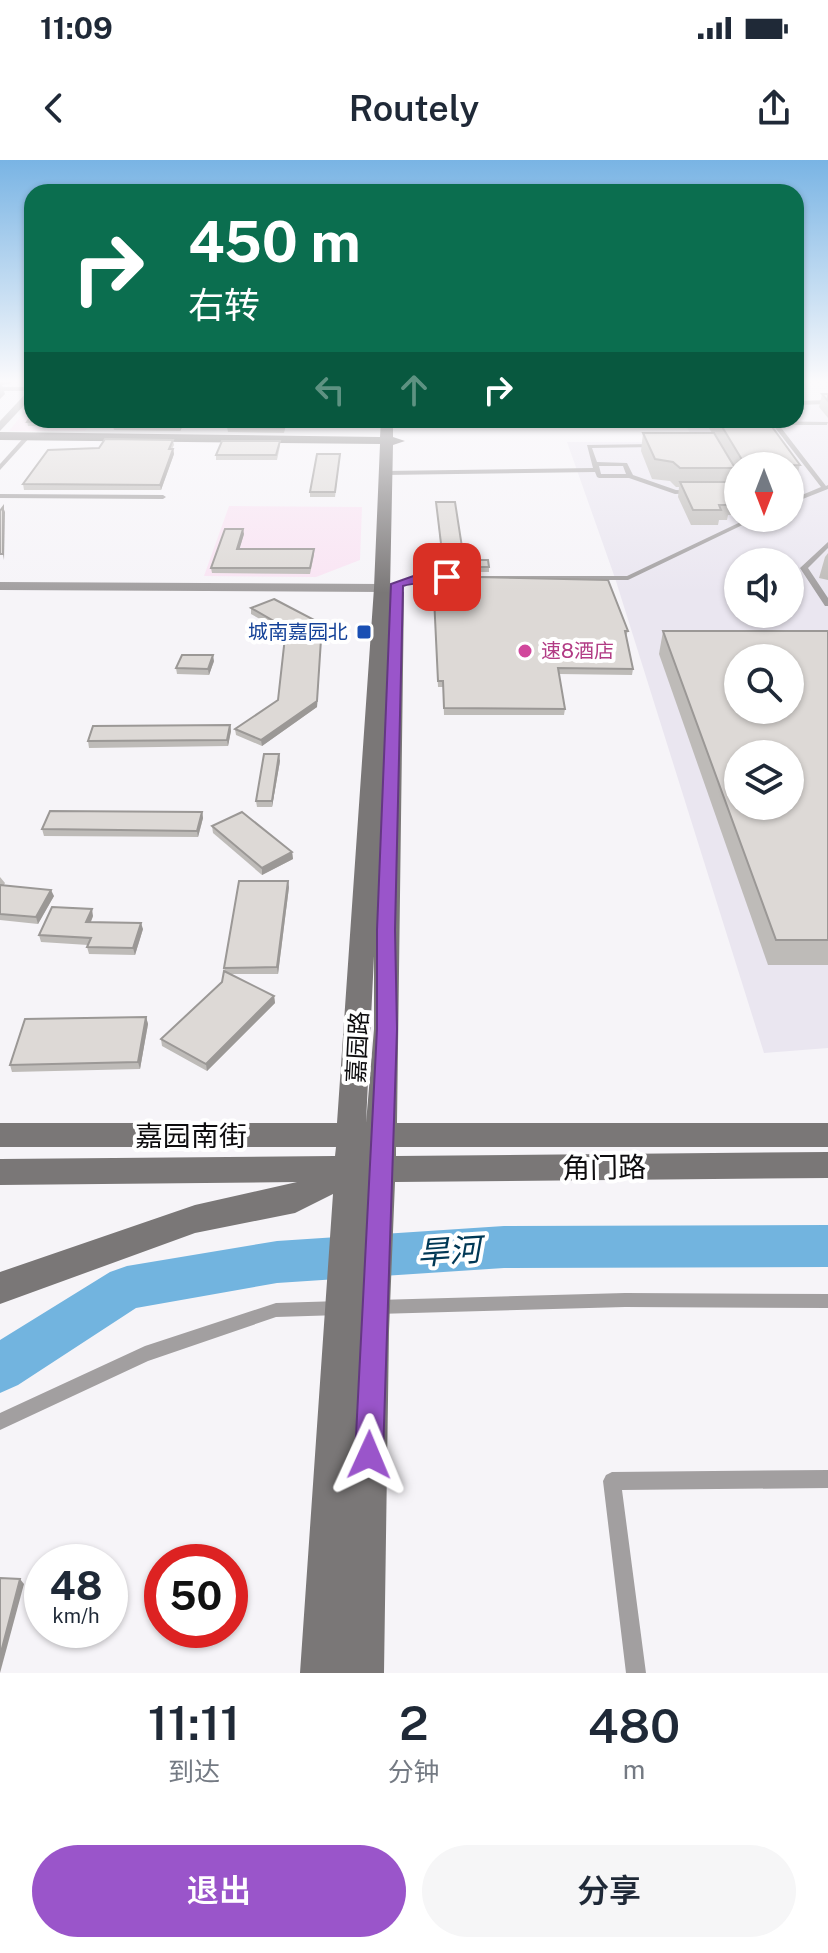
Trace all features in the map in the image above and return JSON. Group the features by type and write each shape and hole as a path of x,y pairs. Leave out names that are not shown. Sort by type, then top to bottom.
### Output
{"main road":[{"name":"嘉园路","path":"321,1673 356,1330 368,1136 392,452"},
{"name":"嘉园南街","path":"0,1135 368,1136"},
{"name":"角门路","path":"368,1136 828,1135"},
{"name":"角门路","path":"0,1288 195,1219 364,1184 828,1165"},
{"name":"嘉园南街","path":"0,1172 364,1184"},
{"name":"嘉园路","path":"356,1330 363,1673"}],"street":[{"path":"0,586 389,586"}],"lane":[{"path":"0,468 14,452"},
{"path":"591,452 599,476 630,476 675,492 707,492"},
{"path":"798,452 826,487 804,496"},
{"path":"391,473 625,464 630,476"},
{"path":"0,496 163,497"},
{"path":"389,586 419,577 628,578 725,532"},
{"path":"828,544 804,568 828,604"},
{"path":"0,1422 145,1354 276,1310 625,1300 828,1301"},
{"path":"636,1673 612,1481 828,1479"}],"shaded area":[{"path":"570,452 828,452 828,1048 764,1053 615,578"},
{"path":"229,506 362,507 360,560 316,577 204,576"}],"building":[{"path":"47,452 172,452 160,485 23,484"},
{"path":"217,452 277,452 276,455 216,455"},
{"path":"652,452 725,452 724,468 680,468 673,462 655,459"},
{"path":"317,454 340,454 335,492 310,492"},
{"path":"680,482 724,482 724,505 719,505 721,510 693,510"},
{"path":"436,502 455,502 464,560 488,560 489,567 432,567 432,560 443,560"},
{"path":"3,507 3,554 0,554 0,511"},
{"path":"225,529 243,529 237,549 314,549 310,568 211,568"},
{"path":"433,576 608,580 628,631 625,631 633,669 558,668 565,709 444,708 443,681 438,681"},
{"path":"274,599 322,624 317,701 261,740 235,729 278,700 286,628 251,608"},
{"path":"663,631 828,631 828,940 776,940 732,820 804,820 804,740 724,740 724,798"},
{"path":"182,655 213,655 208,669 176,668"},
{"path":"230,725 227,740 88,741 93,726"},
{"path":"264,754 279,754 272,801 256,801"},
{"path":"50,811 202,812 197,831 42,829"},
{"path":"242,812 292,852 262,868 212,826"},
{"path":"239,881 288,881 277,967 224,968"},
{"path":"0,885 51,890 36,917 0,914"},
{"path":"52,907 92,909 86,922 141,923 133,948 87,947 91,938 39,935"},
{"path":"224,971 274,996 206,1064 161,1039 222,982"},
{"path":"146,1017 138,1062 10,1065 25,1019"},
{"path":"0,1578 20,1579 0,1656"}],"waterway":[{"name":"旱河","path":"0,1368 127,1288 277,1262 504,1247 828,1246"}],"place":[{"name":"城南嘉园北","path":"364,632"},
{"name":"速8酒店","path":"525,651"}],"route":[{"path":"369,1455 377,1199 387,1029 386,930 397,584 419,577 447,577"}]}
